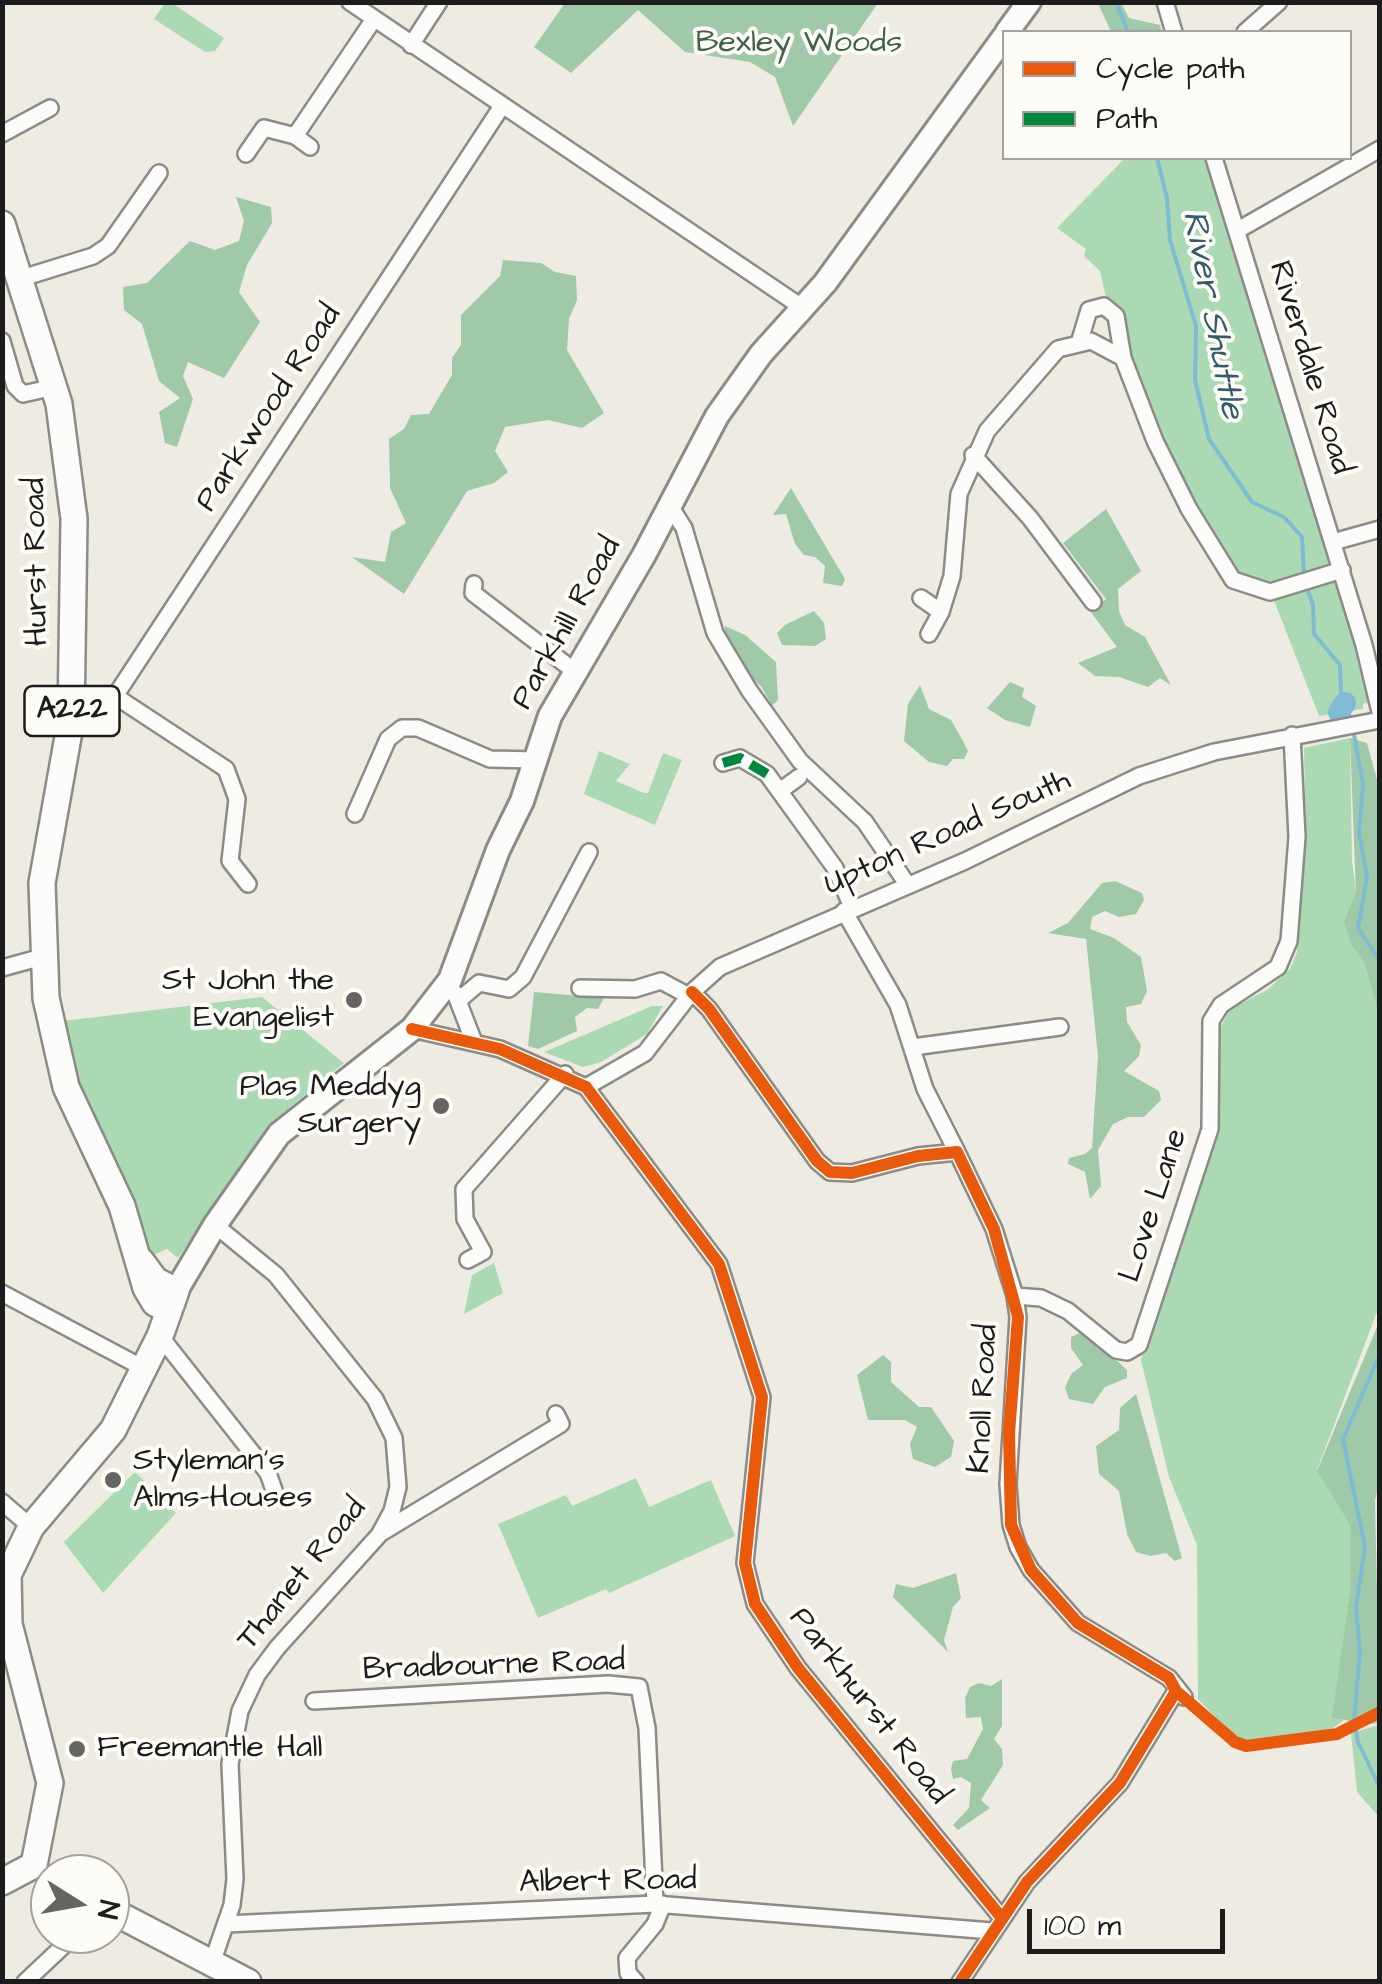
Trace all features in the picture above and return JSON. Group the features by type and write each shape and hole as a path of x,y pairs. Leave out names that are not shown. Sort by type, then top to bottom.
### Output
{"main road":[{"name":"Parkhill Road","path":"1009,30 1029,2"},
{"name":"Parkhill Road","path":"173,1300 215,1224 280,1134 412,1029 454,990 550,716 728,396 803,308 1002,39"},
{"name":"Hurst Road","path":"2,224 54,387 74,519 71,720 45,853 42,956 61,1071 116,1192 138,1257 173,1300"},
{"path":"43,1854 49,1772 4,1600 14,1556 31,1527 102,1448 145,1369 173,1300"},
{"path":"2,1882 30,1874"},
{"path":"130,1920 213,1960 248,1982"}],"street":[{"path":"350,2 803,308"},
{"path":"411,45 439,2"},
{"path":"1165,2 1173,30"},
{"path":"1248,30 1279,2"},
{"path":"295,136 374,19"},
{"name":"Parkwood Road","path":"71,720 94,720 115,696 502,106"},
{"path":"2,134 50,108"},
{"path":"246,154 264,128 295,136 310,147"},
{"path":"1238,230 1378,153"},
{"name":"Riverdale Road","path":"1215,160 1342,570 1379,720"},
{"path":"19,279 93,256 108,246 159,173"},
{"path":"1080,340 1084,316 1095,306 1104,306 1116,316 1123,358 1170,472 1226,572 1251,589 1270,592 1342,570"},
{"path":"929,634 952,576 959,494 987,430 1058,349 1080,340 1101,343 1123,358"},
{"path":"2,341 15,386 23,394 54,387"},
{"path":"973,455 1036,526 1083,597"},
{"path":"670,506 684,528 715,633 777,734 866,822 906,884"},
{"path":"1333,542 1380,529"},
{"path":"474,584 472,593 573,670"},
{"path":"921,598 940,612"},
{"path":"115,696 226,769 238,800 229,846 234,871 248,884"},
{"name":"Upton Road South","path":"586,1087 645,1053 690,994 720,967 965,861 1139,776 1320,728 1379,720"},
{"path":"356,814 388,739 402,728 418,728 490,758 537,760"},
{"name":"Love Lane","path":"1015,1296 1042,1298 1068,1311 1116,1350 1127,1352 1139,1344 1210,1129 1211,1021 1220,1005 1278,967 1289,941 1297,838 1292,735"},
{"name":"Knoll Road","path":"723,763 740,758 767,774 835,868 848,909 898,1005 925,1088 994,1229 1018,1317 1008,1484 1011,1526 1018,1546 1031,1570 1078,1623 1169,1678 1180,1694 1120,1783 1038,1868 996,1924"},
{"path":"780,791 799,777"},
{"path":"474,1042 454,990 479,984 510,988 523,977 590,852"},
{"path":"218,879 234,871"},
{"path":"2,968 42,956"},
{"path":"602,990 603,972"},
{"path":"580,988 634,989 661,981 690,994 709,1009 830,1172 852,1173 918,1156 957,1152"},
{"path":"913,1048 1060,1027"},
{"name":"Parkhurst Road","path":"412,1029 474,1042 565,1074 586,1087 719,1264 741,1323 763,1411 744,1563 754,1604 798,1668 996,1924"},
{"path":"468,1260 482,1252 466,1220 464,1189 565,1074"},
{"name":"Thanet Road","path":"213,1960 235,1880 230,1764 240,1711 256,1675 277,1648 379,1535 392,1511 398,1486 394,1438 375,1399 276,1275 215,1224"},
{"path":"2,1293 145,1369"},
{"path":"160,1336 268,1473 274,1490"},
{"path":"379,1535 426,1502 561,1423"},
{"path":"398,1486 426,1502"},
{"path":"2,1502 31,1527"},
{"name":"Bradbourne Road","path":"314,1701 631,1684 639,1687 647,1728 659,1904"},
{"path":"636,1982 628,1973 627,1958 656,1924 659,1904"},
{"name":"Albert Road","path":"226,1924 659,1904 996,1924"},
{"path":"960,1982 996,1924"},
{"path":"25,1982 55,1954"}],"green space":[{"name":"Bexley Woods","path":"565,2 878,3 793,126 775,77 750,62 685,52 638,10 571,73 534,47"},
{"path":"165,3 172,3 224,38 215,51 205,52 154,19"},
{"path":"1098,3 1121,3 1129,18 1160,25 1161,30 1110,30"},
{"path":"1123,160 1205,160 1213,185 1217,184 1358,648 1369,702 1363,704 1363,709 1319,716 1268,585 1242,578 1227,562 1174,465 1140,385 1120,307 1106,298 1100,271 1084,256 1086,249 1057,228"},
{"path":"236,197 271,207 272,223 247,265 239,292 260,322 224,378 188,362 183,376 193,399 177,447 165,443 159,412 180,398 159,381 142,324 124,310 123,287 147,283 190,241 215,250 239,241 244,221"},
{"path":"503,260 541,263 555,272 576,276 577,300 569,319 567,350 604,413 582,428 548,420 505,427 495,451 508,472 494,483 467,491 404,594 352,557 385,562 391,532 406,523 390,488 389,439 404,429 411,415 429,414 452,375 452,358 461,345 461,315 500,276"},
{"path":"791,488 845,579 842,586 823,583 825,566 815,557 804,555 795,544 786,514 773,515"},
{"path":"1106,509 1141,571 1118,589 1119,611 1125,625 1145,637 1171,685 1160,678 1148,687 1119,677 1095,676 1078,663 1117,647 1090,611 1106,599 1063,543"},
{"path":"814,611 824,623 826,639 815,646 782,645 777,633"},
{"path":"725,626 745,635 776,662 778,700 772,706 761,686 747,675 724,633"},
{"path":"1010,682 1024,688 1022,697 1036,706 1030,727 1005,720 987,708"},
{"path":"920,685 929,709 951,720 968,751 964,759 953,759 947,766 929,762 904,741 908,704"},
{"path":"1350,738 1352,861 1362,939 1380,982 1380,1304 1317,1470 1350,1525 1350,1591 1333,1718 1344,1720 1333,1728 1254,1743 1233,1735 1198,1699 1197,1545 1169,1477 1141,1360 1219,1117 1217,1034 1230,1009 1267,990 1290,969 1297,952 1306,838 1304,748"},
{"path":"1350,738 1367,743 1379,787 1379,1014 1365,964 1352,945 1344,922 1356,893"},
{"path":"599,751 630,764 616,781 644,793 648,793 663,753 682,760 655,825 584,794"},
{"path":"1115,881 1142,893 1144,900 1136,914 1119,917 1105,911 1092,917 1090,929 1114,938 1141,957 1147,991 1141,1004 1126,1007 1127,1022 1141,1045 1139,1056 1124,1071 1159,1091 1161,1100 1144,1117 1128,1117 1113,1124 1098,1150 1101,1186 1090,1199 1085,1172 1068,1164 1069,1158 1092,1148 1098,1056 1086,939 1048,933 1068,923 1102,883"},
{"path":"534,992 604,998 598,1009 587,1008 575,1017 577,1031 538,1049 528,1046"},
{"path":"262,997 344,1063 268,1125 178,1258 167,1249 151,1256 133,1198 77,1079 63,1021"},
{"path":"652,1006 663,1006 647,1034 601,1062 583,1067 544,1052"},
{"path":"494,1263 503,1293 464,1314 472,1275"},
{"path":"1379,1322 1380,1481 1375,1500 1380,1723 1369,1724 1332,1718 1350,1591 1350,1525 1317,1471"},
{"path":"1084,1331 1127,1370 1127,1378 1105,1387 1093,1404 1069,1399 1065,1388 1071,1374 1083,1365 1071,1348 1071,1337"},
{"path":"883,1355 891,1362 891,1382 919,1407 931,1407 954,1441 951,1457 935,1467 913,1459 910,1444 917,1427 905,1420 868,1420 857,1375"},
{"path":"1136,1394 1182,1558 1175,1561 1166,1553 1151,1556 1136,1552 1127,1534 1119,1491 1099,1474 1096,1446 1119,1430 1120,1408"},
{"path":"135,1472 176,1513 103,1593 64,1542"},
{"path":"636,1478 649,1507 711,1480 735,1536 609,1593 606,1589 538,1618 498,1524 566,1495 572,1506"},
{"path":"956,1573 961,1598 953,1607 944,1640 948,1652 893,1597 896,1584 913,1588"},
{"path":"1002,1679 1002,1726 994,1739 1002,1749 1003,1765 981,1800 990,1808 958,1830 953,1825 969,1808 971,1783 961,1777 953,1779 951,1769 953,1761 967,1759 983,1729 981,1717 966,1718 965,1698 970,1687 979,1683 991,1686"},
{"path":"1380,1725 1379,1817 1357,1792 1351,1733"}],"waterway":[{"name":"River Shuttle","path":"1116,2 1127,30"},
{"name":"River Shuttle","path":"1158,160 1167,198 1170,240 1196,326 1195,380 1209,439 1252,502 1284,517 1302,537 1304,579"},
{"name":"River Shuttle","path":"1307,588 1313,605 1314,634 1340,665 1341,692 1351,720"},
{"name":"River Shuttle","path":"1339,712 1345,703"},
{"name":"River Shuttle","path":"1353,729 1363,784 1359,832 1367,877 1358,928 1380,961"},
{"name":"River Shuttle","path":"1380,1354 1343,1439 1365,1547 1356,1607 1360,1652 1354,1720 1358,1742 1380,1788"}],"marked path":[{"path":"723,763 740,758 767,774"}],"cycle path":[{"path":"692,992 709,1009 817,1161 830,1172 852,1173 918,1156 957,1152 994,1229 1018,1317 1009,1433 1011,1525 1031,1570 1078,1623 1169,1678 1176,1691 1235,1742 1246,1746 1337,1734 1380,1712"},
{"path":"412,1029 500,1049 586,1087 719,1264 762,1397 745,1563 755,1604 798,1668 1001,1917"},
{"path":"960,1982 1027,1882 1120,1783 1176,1691"}],"place":[{"name":"St John the Evangelist","path":"354,1000"},
{"name":"Plas Meddyg Surgery","path":"441,1106"},
{"name":"Styleman's Alms-Houses","path":"113,1480"},
{"name":"Freemantle Hall","path":"77,1749"}]}
